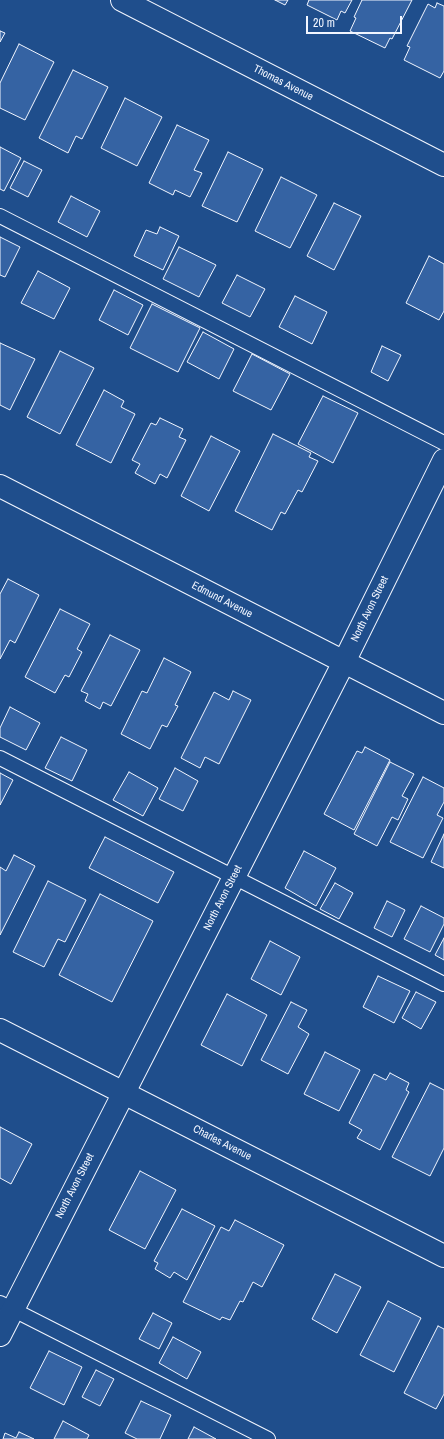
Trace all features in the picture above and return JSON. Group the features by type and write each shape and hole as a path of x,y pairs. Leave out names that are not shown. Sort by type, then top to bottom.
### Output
{"street":[{"name":"Thomas Avenue","path":"122,0 444,165"},
{"name":"North Avon Street","path":"0,1335 6,1306 123,1093 344,662 444,460"},
{"name":"Edmund Avenue","path":"0,486 444,713"},
{"name":"Charles Avenue","path":"0,1030 444,1256"}],"lane":[{"path":"0,216 444,443"},
{"path":"0,758 444,984"},
{"path":"6,1306 268,1439"}],"building":[{"path":"275,0 288,0 285,5"},
{"path":"309,0 352,0 345,13 341,11 337,20 307,5"},
{"path":"362,0 412,0 392,39 390,38 385,48 350,31 356,18 354,17"},
{"path":"437,3 444,6 444,71 440,78 404,60 410,47 407,46 428,4 435,8"},
{"path":"0,31 5,33 0,42"},
{"path":"19,44 54,62 25,120 0,108 0,83"},
{"path":"73,70 108,87 82,139 76,136 68,153 39,138"},
{"path":"125,98 162,117 137,166 101,148"},
{"path":"177,125 209,140 194,170 202,173 190,197 175,190 173,195 149,183"},
{"path":"0,147 21,158 4,191 0,189"},
{"path":"228,152 263,169 237,222 202,206"},
{"path":"24,161 42,170 28,197 10,188"},
{"path":"281,177 317,195 290,248 255,231"},
{"path":"71,196 100,211 87,237 58,222"},
{"path":"334,203 361,216 334,270 307,256"},
{"path":"160,227 179,236 163,270 134,256 146,230 157,234"},
{"path":"0,237 20,247 5,277 0,275"},
{"path":"179,247 216,265 199,297 163,279"},
{"path":"429,256 444,264 444,311 439,320 406,303"},
{"path":"38,271 70,288 54,319 21,303"},
{"path":"237,275 265,289 250,317 222,303"},
{"path":"114,290 143,305 128,335 99,320"},
{"path":"295,296 327,312 312,344 279,327"},
{"path":"152,304 200,328 178,372 130,348"},
{"path":"203,332 234,349 219,379 187,362"},
{"path":"0,343 35,359 10,410 0,405"},
{"path":"382,346 401,355 388,381 371,372"},
{"path":"60,351 94,368 60,434 27,417"},
{"path":"252,354 290,374 271,410 233,391"},
{"path":"104,390 124,401 121,407 135,414 111,463 76,445"},
{"path":"323,396 358,413 333,463 298,444"},
{"path":"160,418 183,429 179,437 186,440 167,478 160,474 155,484 135,473 140,464 132,460 151,423 156,425"},
{"path":"273,434 311,453 309,457 318,461 302,492 298,490 285,514 281,512 272,530 235,511"},
{"path":"211,436 240,451 209,511 181,496"},
{"path":"8,579 39,595 15,643 10,640 0,659 0,594"},
{"path":"60,609 90,624 77,649 82,652 69,677 65,675 55,693 25,677"},
{"path":"110,635 140,650 111,706 103,702 100,709 85,701 88,694 81,691"},
{"path":"164,658 191,672 175,705 178,706 167,727 162,725 150,749 121,734 142,691 147,693"},
{"path":"233,691 251,700 219,764 205,757 200,768 181,758 214,692 229,700"},
{"path":"10,707 40,723 26,750 0,737 0,728"},
{"path":"61,737 87,750 72,781 45,768"},
{"path":"365,747 390,760 354,830 324,814 357,751 362,753"},
{"path":"390,762 414,774 402,796 408,799 398,820 392,817 377,846 354,834"},
{"path":"175,768 198,781 183,811 159,799"},
{"path":"129,772 158,788 143,816 113,800"},
{"path":"0,773 13,780 0,805"},
{"path":"423,777 444,788 444,802 437,815 443,818 423,858 390,842"},
{"path":"444,834 444,868 431,862"},
{"path":"105,837 174,872 158,903 89,868"},
{"path":"304,851 336,868 316,906 285,888"},
{"path":"14,855 35,866 0,935 0,867 6,871"},
{"path":"48,881 86,900 65,942 58,939 44,967 13,952"},
{"path":"335,883 353,893 339,919 320,909"},
{"path":"100,894 153,921 112,1002 59,975"},
{"path":"387,901 405,910 392,937 374,928"},
{"path":"421,906 444,918 444,924 430,952 404,939"},
{"path":"444,938 444,960 435,955"},
{"path":"270,941 300,957 281,995 251,979"},
{"path":"378,976 410,991 394,1023 363,1007"},
{"path":"416,992 436,1002 421,1029 402,1018"},
{"path":"227,994 267,1015 242,1066 201,1045"},
{"path":"291,1002 307,1010 298,1027 309,1034 288,1074 261,1060"},
{"path":"325,1052 360,1070 339,1111 304,1094"},
{"path":"390,1073 409,1083 406,1090 409,1092 380,1150 357,1138 362,1130 349,1123 374,1074 386,1080"},
{"path":"430,1083 444,1090 444,1148 430,1176 392,1157"},
{"path":"0,1127 32,1144 11,1184 0,1178"},
{"path":"140,1171 176,1190 145,1249 109,1230"},
{"path":"182,1209 215,1226 187,1280 174,1272 170,1278 155,1269 158,1263 154,1261"},
{"path":"235,1220 284,1245 262,1287 253,1282 243,1302 240,1301 230,1320 222,1317 220,1320 183,1302 221,1227 229,1231"},
{"path":"335,1274 361,1287 337,1333 312,1319"},
{"path":"388,1301 421,1318 394,1372 360,1355"},
{"path":"153,1313 172,1323 159,1349 139,1339"},
{"path":"438,1326 444,1329 444,1394 436,1409 404,1393"},
{"path":"173,1337 201,1352 187,1379 159,1363"},
{"path":"49,1351 82,1367 64,1405 30,1388"},
{"path":"96,1370 114,1379 100,1406 82,1397"},
{"path":"141,1401 171,1415 160,1439 137,1439 125,1433"},
{"path":"63,1421 89,1435 87,1439 54,1439"},
{"path":"194,1427 216,1439 188,1439"},
{"path":"19,1432 34,1439 3,1439 5,1433 16,1438"}]}
